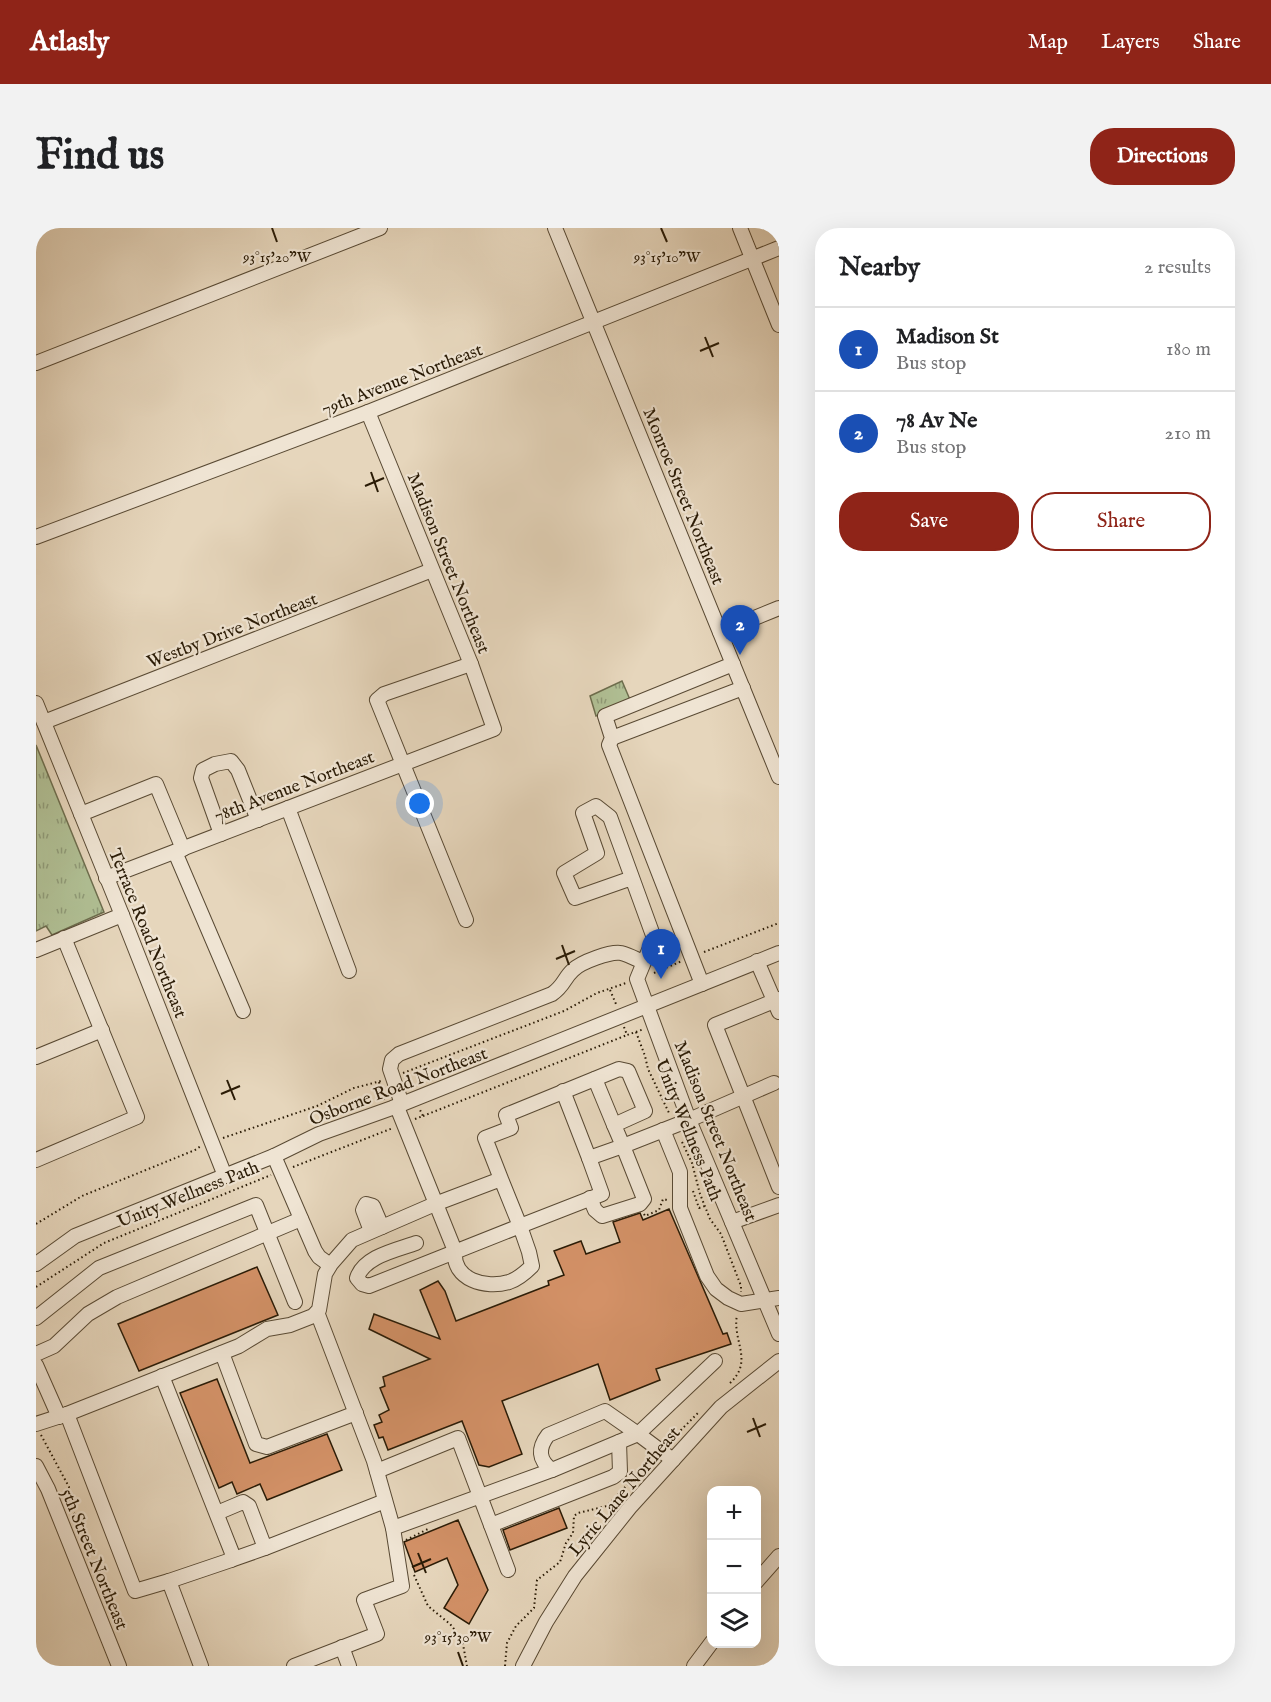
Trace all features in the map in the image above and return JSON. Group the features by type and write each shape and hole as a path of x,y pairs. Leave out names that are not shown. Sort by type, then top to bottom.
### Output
{"street":[{"path":"36,363 380,228"},
{"name":"Monroe Street Northeast","path":"555,228 779,777"},
{"path":"740,228 779,325"},
{"name":"79th Avenue Northeast","path":"36,537 368,412 779,248"},
{"name":"Madison Street Northeast","path":"368,412 471,664 495,729"},
{"name":"Westby Drive Northeast","path":"44,722 432,570"},
{"path":"720,632 779,608"},
{"path":"466,920 377,700 380,696 471,664"},
{"path":"702,984 609,746 612,738 605,716 733,664"},
{"path":"612,738 743,688"},
{"name":"Terrace Road Northeast","path":"36,703 225,1176"},
{"name":"78th Avenue Northeast","path":"106,878 495,729"},
{"path":"221,834 201,778 203,770 215,764 231,761 238,770 258,820"},
{"path":"81,814 156,784 179,850 243,1011"},
{"path":"632,878 575,898 564,873 597,853 583,813 596,806 610,817 654,938 637,979"},
{"path":"288,808 350,971"},
{"path":"36,950 122,915"},
{"path":"36,1160 136,1117 64,938"},
{"path":"614,1125 645,1112 628,1071 619,1069 506,1115 511,1128 485,1138 520,1226 532,1266 520,1277 508,1283 485,1285 469,1280 458,1269 454,1260 455,1251 435,1204 399,1105 390,1069 392,1060 399,1054 552,994 562,988 572,970 580,964 612,952 643,962"},
{"name":"Osborne Road Northeast","path":"36,1264 75,1236 274,1156 319,1134 399,1105 779,953"},
{"path":"757,961 778,1004 715,1025 779,1187"},
{"name":"Madison Street Northeast","path":"637,979 689,1120 732,1222 772,1299 779,1334"},
{"path":"36,1057 102,1030"},
{"path":"590,1198 595,1210 602,1216 640,1204 644,1199 595,1079"},
{"path":"589,1158 689,1120 774,1083"},
{"path":"416,1243 369,1261 360,1269 357,1278 362,1284 369,1286 602,1194 563,1091"},
{"path":"669,1127 680,1172 680,1208 707,1276 716,1288 728,1298 739,1303 772,1299"},
{"path":"274,1156 315,1251 330,1265"},
{"path":"36,1424 222,1353 239,1346 267,1329 290,1325 313,1316 320,1310 325,1274 352,1240 435,1204 501,1179"},
{"path":"36,1318 99,1268 256,1205 295,1302"},
{"path":"732,1222 779,1205"},
{"path":"36,1354 54,1346 88,1314 117,1296 301,1219"},
{"path":"294,1666 376,1634 364,1600 402,1586 393,1528 377,1471 317,1312"},
{"path":"222,1353 256,1444 267,1447 356,1413"},
{"path":"393,1528 552,1470 638,1434 715,1361"},
{"name":"Lyric Lane Northeast","path":"524,1666 546,1622 575,1576 631,1506 721,1407 779,1361"},
{"path":"36,1365 63,1415 135,1591 265,1548 385,1501"},
{"path":"162,1376 232,1553 231,1560"},
{"path":"552,1470 540,1457 542,1443 548,1435 605,1411 673,1460"},
{"path":"377,1471 458,1438 508,1570"},
{"path":"491,1525 613,1477 620,1472 619,1442"},
{"name":"5th Street Northeast","path":"36,1466 48,1489 119,1666"},
{"path":"36,1497 48,1489"},
{"path":"216,1513 243,1502 249,1506 265,1548"},
{"path":"761,1576 779,1556"},
{"path":"169,1581 201,1666"},
{"path":"342,1647 349,1666"},
{"path":"694,1666 707,1648"}],"path":[{"path":"36,1224 82,1196 212,1142 317,1106 354,1088 392,1078 540,1020 597,993 779,923"},
{"name":"Unity Wellness Path","path":"636,1032 669,1127 692,1163 700,1194 710,1219 721,1234 741,1286 736,1320 742,1368 738,1376 730,1383"},
{"path":"423,1116 627,1035"},
{"name":"Unity Wellness Path","path":"36,1287 104,1243 393,1128"},
{"path":"506,1666 507,1643 516,1626 534,1608 537,1580 560,1562 566,1543 573,1533 574,1516 607,1506 700,1411"},
{"path":"400,1543 430,1528 427,1516"},
{"path":"412,1571 428,1606 450,1624 462,1639 467,1666"}],"green space":[{"path":"622,681 631,702 596,716 590,696"},
{"path":"36,745 104,912 52,935 46,926 36,931"}],"building":[{"path":"669,1209 723,1334 727,1333 731,1344 656,1369 660,1380 610,1400 598,1364 502,1401 522,1454 489,1467 479,1465 462,1421 388,1450 383,1437 379,1438 374,1425 382,1422 379,1415 389,1410 380,1388 385,1386 383,1377 430,1359 369,1329 374,1314 440,1339 420,1290 438,1281 445,1291 456,1321 549,1285 548,1281 564,1275 554,1251 581,1241 586,1254 620,1242 613,1222 640,1213 643,1220"},
{"path":"257,1267 278,1315 139,1371 118,1324"},
{"path":"217,1379 250,1463 327,1434 342,1470 267,1500 260,1484 237,1494 232,1482 219,1488 180,1393"},
{"path":"559,1508 567,1528 510,1550 503,1530"},
{"path":"458,1520 488,1590 469,1624 444,1608 458,1585 447,1558 415,1572 404,1542"}],"place":[{"name":"78 Av Ne","path":"740,655"},
{"name":"Madison St","path":"661,979"}]}
